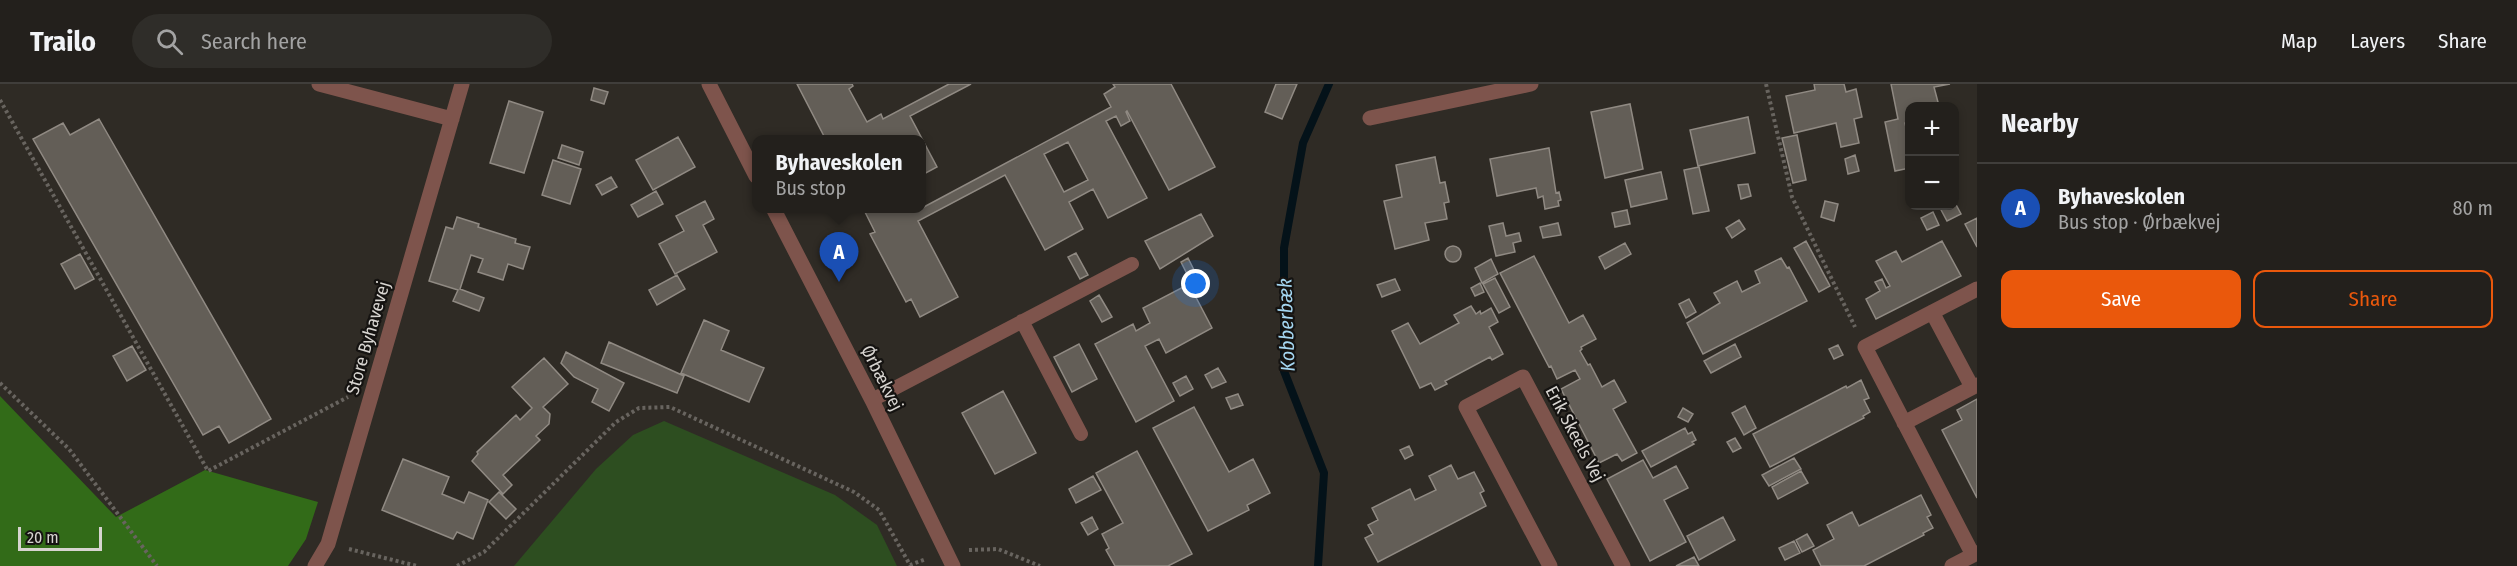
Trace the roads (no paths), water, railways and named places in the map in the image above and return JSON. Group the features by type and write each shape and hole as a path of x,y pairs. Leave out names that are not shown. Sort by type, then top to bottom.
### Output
{"street":[{"path":"319,84 452,119"},
{"name":"Store Byhavevej","path":"315,566 328,544 462,84"},
{"path":"709,84 752,168"},
{"path":"1370,118 1531,84"},
{"name":"Ørbækvej","path":"776,213 872,399 949,559"},
{"path":"1952,566 1975,554 1865,347 1977,289"},
{"path":"1904,423 1974,386 1932,312"},
{"name":"Erik Skeels Vej","path":"1550,566 1466,407 1523,377 1623,566"}],"lane":[{"path":"872,399 1132,264"},
{"path":"1022,321 1081,434"}],"waterway":[{"name":"Kobberbæk","path":"1318,566 1324,473 1284,371 1284,248 1303,143 1329,84"}],"place":[{"name":"Byhaveskolen","path":"839,282"}]}
